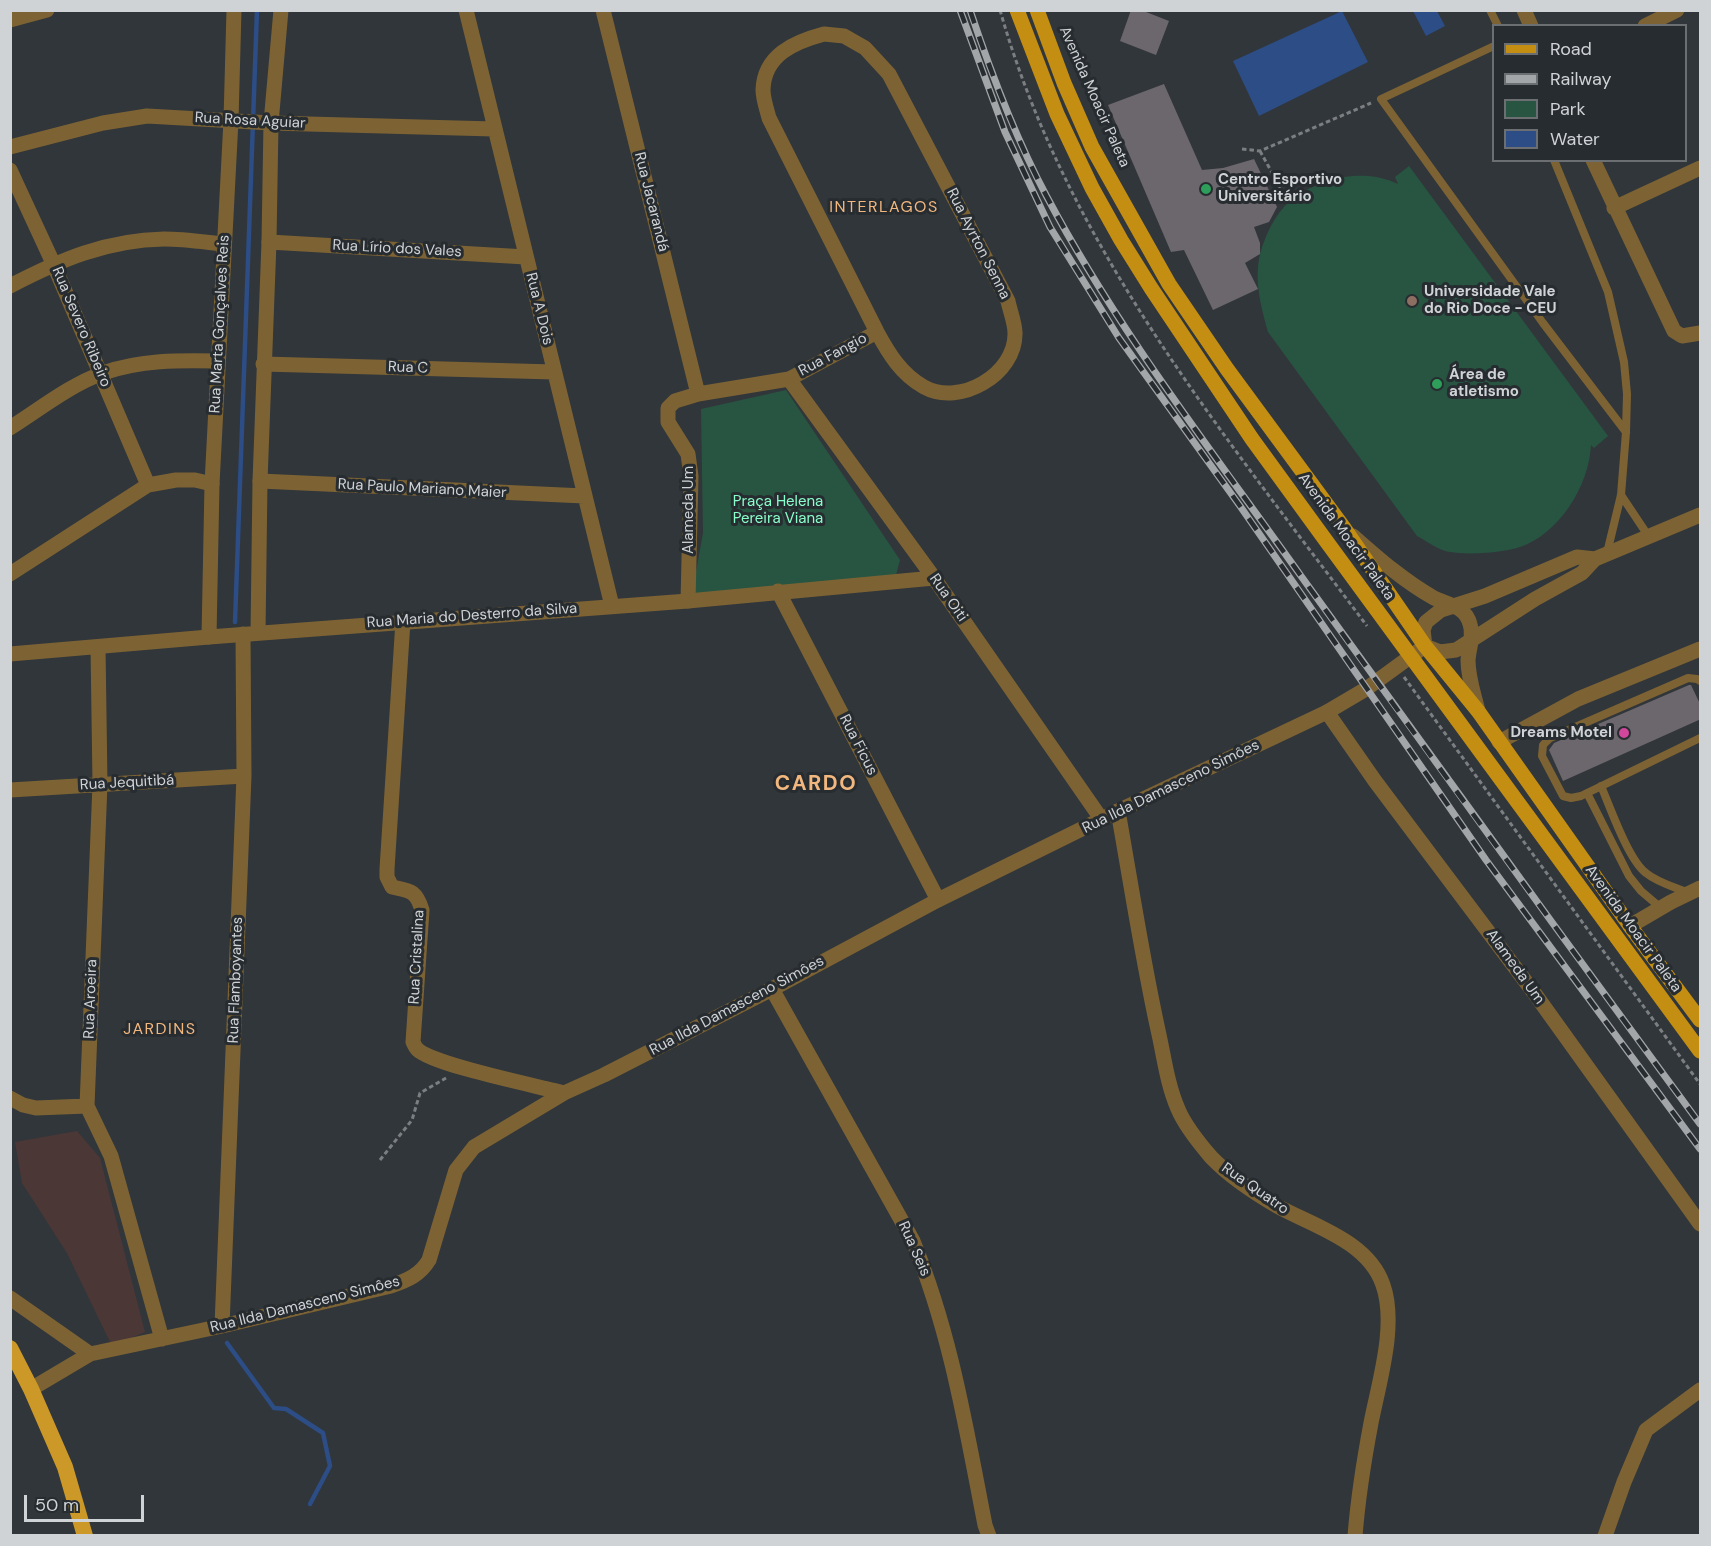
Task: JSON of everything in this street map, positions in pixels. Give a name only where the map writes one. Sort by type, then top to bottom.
[{"type":"highway","points":[[10,1348],[31,1389],[65,1467],[86,1536]]},
{"type":"main road","name":"Avenida Moacir Paleta","points":[[1017,10],[1057,114],[1092,188],[1151,288],[1252,439],[1701,1051]]},
{"type":"main road","name":"Avenida Moacir Paleta","points":[[1037,10],[1064,83],[1092,147],[1169,284],[1227,369],[1344,528],[1425,646],[1478,711],[1630,926],[1701,1020]]},
{"type":"street","points":[[10,20],[46,10]]},
{"type":"street","name":"Rua Marta Gonçalves Reis","points":[[209,637],[212,484],[231,120],[234,10]]},
{"type":"street","points":[[250,633],[260,481],[271,123],[281,10]]},
{"type":"street","name":"Rua A Dois","points":[[466,10],[612,606]]},
{"type":"street","name":"Rua Jacarandá","points":[[603,10],[698,394]]},
{"type":"street","points":[[1524,10],[1530,24]]},
{"type":"street","points":[[1649,24],[1677,10]]},
{"type":"street","name":"Rua Ayrton Senna","points":[[824,34],[844,36],[865,48],[889,74],[1008,301],[1015,334],[1009,355],[994,377],[967,392],[940,392],[924,387],[895,363],[877,332],[769,118],[763,91],[767,68],[782,51],[801,40],[824,34]]},
{"type":"street","name":"Rua Rosa Aguiar","points":[[10,147],[103,123],[147,116],[271,123],[494,129]]},
{"type":"street","points":[[1594,162],[1674,331],[1682,336],[1701,333]]},
{"type":"street","points":[[1614,208],[1701,168]]},
{"type":"street","name":"Rua Severo Ribeiro","points":[[10,170],[53,263],[148,485]]},
{"type":"street","points":[[10,286],[53,263],[93,250],[132,242],[165,239],[224,244]]},
{"type":"street","name":"Rua Lírio dos Vales","points":[[269,242],[526,257]]},
{"type":"street","name":"Rua Fangio","points":[[789,379],[877,332]]},
{"type":"street","points":[[10,428],[69,390],[101,374],[139,364],[172,360],[218,361]]},
{"type":"street","name":"Rua C","points":[[263,364],[554,372]]},
{"type":"street","name":"Alameda Um","points":[[688,601],[691,476],[688,454],[668,422],[668,408],[675,401],[698,394],[789,379]]},
{"type":"street","name":"Rua Oiti","points":[[789,379],[934,578],[1102,820]]},
{"type":"street","points":[[10,574],[148,485],[176,480],[195,480],[212,484]]},
{"type":"street","name":"Rua Paulo Mariano Maier","points":[[260,481],[584,496]]},
{"type":"street","points":[[1601,557],[1577,558],[1495,592],[1441,610],[1426,622],[1423,630],[1425,646],[1440,652],[1449,652],[1471,641],[1535,598],[1582,573],[1601,557],[1701,515]]},
{"type":"street","points":[[1344,528],[1393,572],[1436,599],[1464,611],[1473,632],[1469,675],[1478,711]]},
{"type":"street","name":"Rua Maria do Desterro da Silva","points":[[10,654],[403,621],[688,601],[934,578]]},
{"type":"street","name":"Rua Ficus","points":[[778,591],[938,900]]},
{"type":"street","name":"Rua Cristalina","points":[[403,621],[387,877],[392,887],[413,893],[422,910],[412,1042],[418,1050],[428,1056],[464,1068],[564,1093]]},
{"type":"street","name":"Rua Flamboyantes","points":[[222,1326],[250,633]]},
{"type":"street","name":"Rua Ilda Damasceno Simôes","points":[[31,1389],[90,1354],[222,1326],[391,1286],[411,1279],[423,1270],[429,1260],[456,1170],[474,1147],[564,1093],[604,1075],[938,900],[1118,811],[1327,712],[1366,689],[1425,646]]},
{"type":"street","name":"Rua Aroeira","points":[[98,647],[100,784],[87,1106],[111,1156],[162,1339]]},
{"type":"street","points":[[1498,742],[1578,699],[1701,649]]},
{"type":"street","name":"Alameda Um","points":[[1327,712],[1369,773],[1521,976],[1701,1224]]},
{"type":"street","name":"Rua Jequitibá","points":[[10,790],[243,776]]},
{"type":"street","name":"Rua Quatro","points":[[1118,811],[1153,1007],[1171,1091],[1178,1111],[1194,1137],[1236,1179],[1269,1201],[1349,1245],[1369,1259],[1382,1282],[1388,1304],[1388,1338],[1366,1453],[1355,1536]]},
{"type":"street","points":[[1630,926],[1695,890]]},
{"type":"street","name":"Rua Seis","points":[[772,988],[913,1241],[925,1270],[954,1367],[989,1536]]},
{"type":"street","points":[[10,1098],[23,1106],[36,1108],[87,1106]]},
{"type":"street","points":[[10,1298],[90,1354]]},
{"type":"street","points":[[1605,1536],[1646,1430],[1701,1390]]},
{"type":"lane","points":[[1490,10],[1497,24]]},
{"type":"lane","points":[[1492,47],[1381,99],[1543,323],[1626,432]]},
{"type":"lane","points":[[1555,162],[1608,292],[1624,362],[1627,394],[1621,495],[1601,557]]},
{"type":"lane","points":[[1621,495],[1649,537]]},
{"type":"lane","points":[[1701,681],[1688,678],[1550,738],[1543,745],[1542,756],[1563,796],[1571,798],[1587,793],[1701,738]]},
{"type":"lane","points":[[1601,786],[1617,824],[1641,869],[1649,876],[1695,890]]},
{"type":"lane","points":[[1587,793],[1629,876],[1641,891],[1660,908]]},
{"type":"path","points":[[1242,149],[1260,151],[1381,99]]},
{"type":"path","points":[[1260,151],[1286,198]]},
{"type":"path","points":[[380,1160],[412,1120],[420,1093],[464,1068]]},
{"type":"shaded area","points":[[77,1131],[100,1158],[145,1332],[112,1346],[67,1253],[22,1183],[15,1142]]},
{"type":"green space","name":"Área de atletismo","points":[[1409,166],[1608,436],[1594,448],[1591,445],[1585,476],[1578,492],[1559,520],[1534,541],[1513,549],[1457,553],[1442,550],[1417,536],[1268,332],[1259,294],[1258,264],[1268,233],[1284,207],[1313,187],[1341,178],[1370,176],[1398,184],[1395,177]]},
{"type":"green space","name":"Praça Helena Pereira Viana","points":[[786,390],[900,560],[896,575],[692,594],[703,533],[701,409]]},
{"type":"water","points":[[1342,11],[1368,62],[1259,116],[1233,61]]},
{"type":"water","points":[[1413,11],[1437,11],[1445,26],[1426,36]]},
{"type":"building","points":[[1131,10],[1141,10],[1169,21],[1156,55],[1120,41]]},
{"type":"building","name":"Centro Esportivo Universitário","points":[[1164,84],[1202,170],[1223,168],[1254,159],[1277,207],[1269,222],[1254,227],[1260,243],[1260,254],[1245,263],[1258,289],[1213,310],[1184,250],[1171,252],[1108,105]]},
{"type":"building","name":"Dreams Motel","points":[[1689,685],[1701,706],[1701,719],[1563,781],[1549,750],[1554,743]]},
{"type":"waterway","points":[[235,622],[257,10]]},
{"type":"waterway","points":[[227,1343],[274,1408],[286,1409],[323,1433],[330,1466],[310,1504]]},
{"type":"railway","points":[[960,10],[1005,132],[1050,227],[1119,338],[1240,506],[1486,860],[1700,1149]]},
{"type":"railway","points":[[970,10],[1005,105],[1036,175],[1075,247],[1135,343],[1400,714],[1700,1124]]},
{"type":"place","name":"Centro Esportivo Universitário","points":[[1206,189]]},
{"type":"place","name":"Universidade Vale do Rio Doce - CEU","points":[[1412,301]]},
{"type":"place","name":"Área de atletismo","points":[[1437,384]]},
{"type":"place","name":"Dreams Motel","points":[[1624,733]]},
{"type":"district","name":"INTERLAGOS","points":[[884,208]]},
{"type":"district","name":"CARDO","points":[[816,784]]},
{"type":"district","name":"JARDINS","points":[[160,1030]]}]
